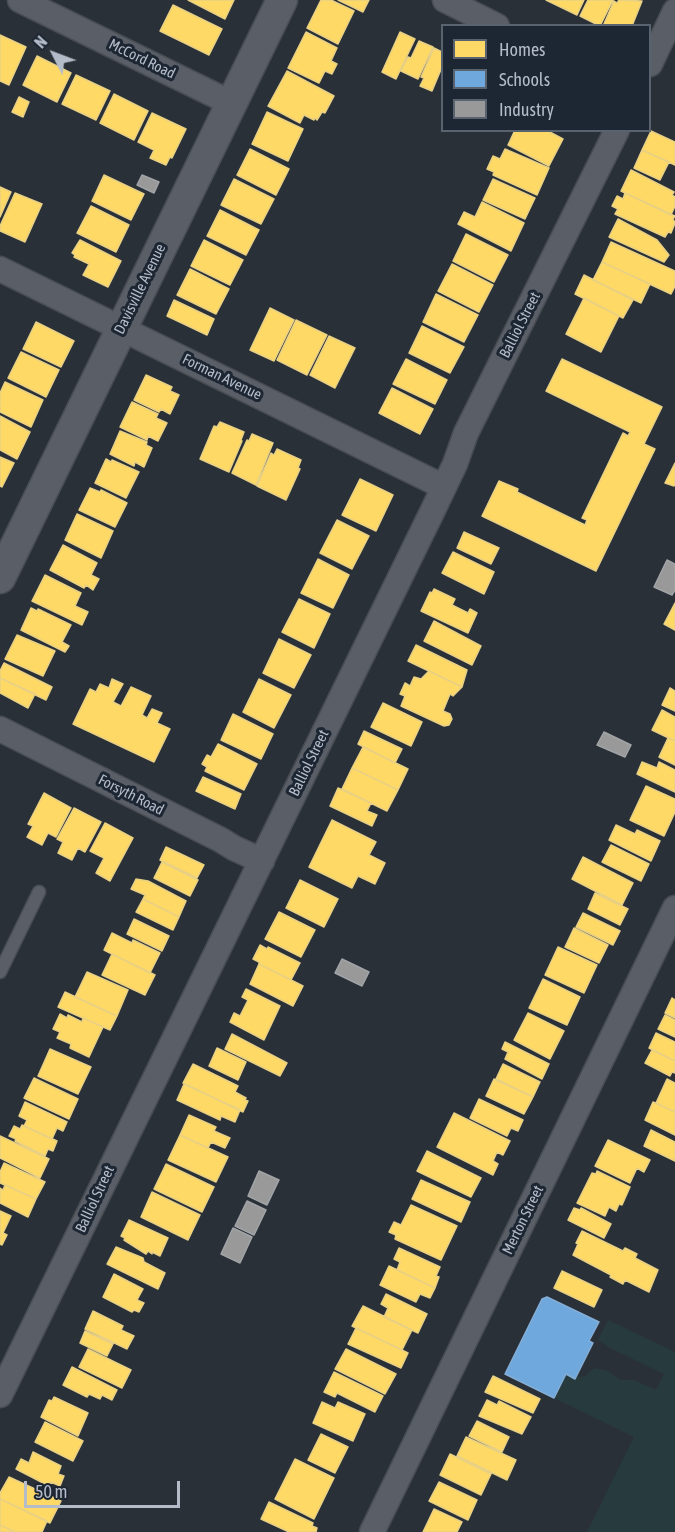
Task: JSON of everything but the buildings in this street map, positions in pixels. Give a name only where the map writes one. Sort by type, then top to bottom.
[{"type":"street","name":"McCord Road","points":[[21,0],[231,103]]},
{"type":"street","name":"Davisville Avenue","points":[[0,578],[282,0]]},
{"type":"street","points":[[445,0],[493,24]]},
{"type":"street","points":[[651,62],[675,11]]},
{"type":"street","name":"Balliol Street","points":[[0,1395],[444,487],[466,433],[616,132]]},
{"type":"street","name":"Forman Avenue","points":[[0,269],[444,487]]},
{"type":"street","name":"Forsyth Road","points":[[0,729],[262,861]]},
{"type":"street","name":"Merton Street","points":[[372,1532],[675,908]]},
{"type":"lane","points":[[0,972],[39,892]]},
{"type":"green space","points":[[608,1320],[675,1352],[675,1532],[587,1532],[634,1437],[554,1398],[566,1374],[575,1379],[577,1376],[585,1376],[594,1368],[608,1371],[620,1380],[634,1380],[656,1390],[664,1374],[598,1340]]}]
